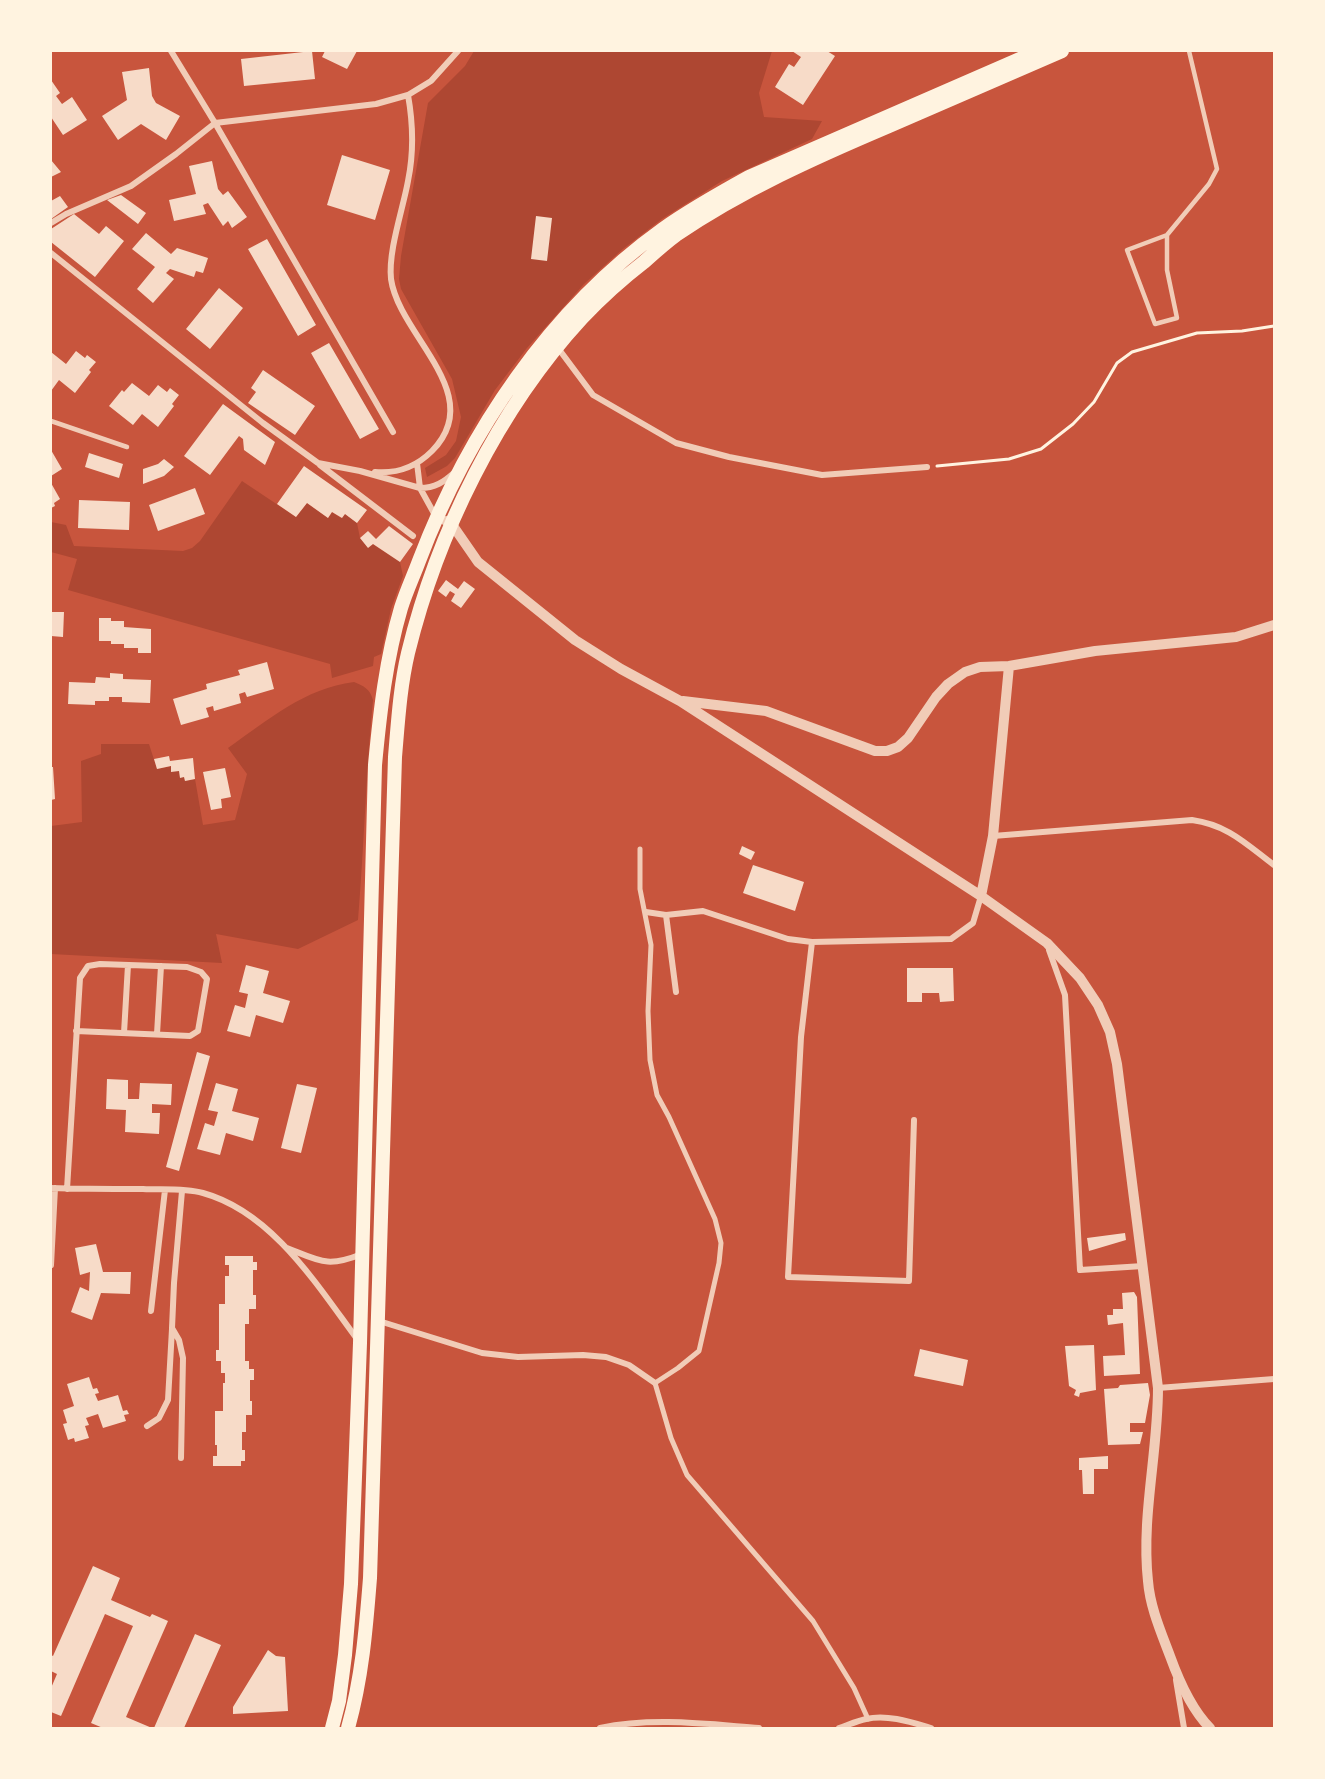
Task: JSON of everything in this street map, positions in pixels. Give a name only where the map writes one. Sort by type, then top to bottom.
[{"type":"main road","points":[[332,1728],[344,1667],[351,1584],[360,1343],[375,765],[388,660],[402,607],[436,517],[492,414],[534,354],[570,312],[663,230],[707,200],[749,177],[1038,51]]},
{"type":"main road","points":[[348,1728],[358,1693],[370,1578],[395,757],[408,656],[418,616],[451,523],[508,416],[541,368],[582,317],[625,277],[674,237],[718,208],[833,150],[1062,51]]},
{"type":"street","points":[[171,51],[393,432]]},
{"type":"street","points":[[51,223],[66,214],[131,186],[215,123],[376,104],[408,95],[431,81],[458,51]]},
{"type":"street","points":[[360,471],[400,472],[417,463],[441,442],[448,429],[451,412],[441,374],[410,325],[394,291],[391,278],[394,250],[409,180],[413,140],[408,95]]},
{"type":"street","points":[[51,253],[263,423],[413,536]]},
{"type":"street","points":[[558,347],[593,395],[676,443],[729,457],[822,475],[927,467]]},
{"type":"street","points":[[318,463],[360,471],[420,488],[437,486],[462,466]]},
{"type":"street","points":[[417,463],[420,488],[436,517],[451,523],[478,562],[527,603],[575,640],[621,669],[680,701],[981,896],[1047,943],[1080,978],[1098,1005],[1110,1032],[1122,1096],[1158,1388],[1158,1418],[1147,1526],[1148,1584],[1157,1621],[1174,1667],[1192,1705],[1210,1728]]},
{"type":"street","points":[[680,701],[766,711],[875,752],[887,751],[898,747],[908,738],[948,684],[965,672],[981,667],[1009,666],[1095,651],[1236,637],[1274,625]]},
{"type":"street","points":[[646,912],[666,915],[703,911],[788,939],[812,942],[951,939],[973,923],[981,896],[993,836],[1009,666]]},
{"type":"street","points":[[993,836],[1192,819],[1226,829],[1274,865]]},
{"type":"street","points":[[639,849],[640,889],[651,945],[648,1011],[650,1060],[657,1095],[715,1219],[721,1243],[719,1263],[699,1351],[655,1383]]},
{"type":"street","points":[[666,915],[676,992]]},
{"type":"street","points":[[812,942],[801,1036],[788,1277],[909,1281],[914,1119]]},
{"type":"street","points":[[1047,943],[1065,995],[1080,1270],[1143,1266]]},
{"type":"street","points":[[68,1189],[76,1031],[80,978],[88,966],[100,964],[187,968],[201,972],[207,979],[198,1031],[190,1036],[76,1031]]},
{"type":"street","points":[[124,1033],[128,965]]},
{"type":"street","points":[[157,1035],[161,966]]},
{"type":"street","points":[[51,1265],[53,1188],[203,1193],[257,1220],[286,1248],[360,1343]]},
{"type":"street","points":[[152,1311],[165,1190]]},
{"type":"street","points":[[147,1426],[159,1418],[168,1400],[174,1283],[182,1191]]},
{"type":"street","points":[[286,1248],[324,1262],[342,1262],[362,1254]]},
{"type":"street","points":[[379,1321],[482,1353],[518,1357],[583,1354],[606,1357],[629,1365],[655,1383],[671,1438],[687,1475],[813,1621],[854,1688],[867,1719],[868,1728]]},
{"type":"street","points":[[172,1328],[179,1340],[183,1358],[181,1458]]},
{"type":"street","points":[[1158,1388],[1274,1379]]},
{"type":"street","points":[[1174,1667],[1184,1728]]},
{"type":"street","points":[[353,1728],[358,1693]]},
{"type":"street","points":[[839,1728],[867,1719],[904,1720],[931,1728]]},
{"type":"street","points":[[600,1728],[622,1723],[672,1721],[759,1728]]},
{"type":"lane","points":[[1167,235],[1167,270],[1177,318],[1155,324],[1127,250],[1167,235],[1209,184],[1217,169],[1190,51]]},
{"type":"lane","points":[[51,421],[127,447]]},
{"type":"path","points":[[927,467],[1009,459],[1041,449],[1073,424],[1094,402],[1117,363],[1132,352],[1197,333],[1242,332],[1274,326]]},
{"type":"shaded area","points":[[474,51],[772,51],[759,93],[764,117],[822,121],[812,139],[722,181],[662,219],[623,249],[584,284],[527,348],[495,390],[455,458],[447,466],[427,477],[425,468],[446,455],[456,441],[461,417],[452,379],[401,289],[399,279],[401,256],[428,103],[465,66]]},
{"type":"shaded area","points":[[242,481],[296,517],[307,503],[328,518],[332,512],[341,518],[345,514],[357,523],[360,538],[368,547],[373,544],[400,562],[403,576],[391,609],[381,654],[374,657],[373,666],[332,678],[330,664],[68,590],[77,559],[51,552],[51,522],[66,525],[74,546],[183,551],[192,548],[200,541]]},
{"type":"shaded area","points":[[354,682],[366,688],[373,700],[358,920],[298,949],[216,934],[222,963],[51,954],[51,826],[82,822],[81,761],[101,754],[101,744],[149,744],[157,769],[171,766],[179,771],[180,777],[184,777],[185,781],[195,779],[203,825],[235,820],[247,774],[228,748],[303,698],[336,685]]},
{"type":"building","points":[[312,51],[315,79],[244,86],[241,59]]},
{"type":"building","points":[[325,51],[357,51],[347,69],[322,57]]},
{"type":"building","points":[[792,51],[827,51],[835,56],[803,105],[775,87],[789,64],[794,67],[801,57]]},
{"type":"building","points":[[149,68],[152,96],[156,103],[180,116],[166,140],[141,124],[118,140],[102,116],[127,100],[122,72]]},
{"type":"building","points":[[51,80],[60,93],[56,96],[62,104],[72,97],[87,120],[63,135],[51,117]]},
{"type":"building","points":[[342,155],[390,170],[375,220],[327,205]]},
{"type":"building","points":[[51,160],[61,172],[51,177]]},
{"type":"building","points":[[212,161],[218,189],[223,195],[228,191],[247,217],[232,228],[228,221],[223,226],[208,203],[203,205],[206,214],[174,221],[169,200],[196,194],[189,166]]},
{"type":"building","points":[[121,195],[146,213],[138,224],[107,200]]},
{"type":"building","points":[[60,196],[68,207],[51,219],[51,201]]},
{"type":"building","points":[[74,214],[99,234],[106,226],[124,241],[95,277],[51,242],[51,229]]},
{"type":"building","points":[[536,216],[552,218],[547,261],[531,259]]},
{"type":"building","points":[[146,233],[171,254],[177,248],[208,258],[203,273],[196,271],[194,277],[170,269],[166,273],[174,279],[153,303],[137,289],[155,267],[132,249]]},
{"type":"building","points":[[267,239],[316,325],[298,336],[248,249]]},
{"type":"building","points":[[219,288],[243,308],[210,349],[186,329]]},
{"type":"building","points":[[329,343],[379,429],[360,439],[311,353]]},
{"type":"building","points":[[76,351],[96,362],[89,370],[91,372],[75,393],[59,380],[51,391],[51,352],[66,364]]},
{"type":"building","points":[[263,370],[315,406],[295,435],[248,403],[256,392],[251,388]]},
{"type":"building","points":[[132,383],[149,396],[158,385],[167,392],[170,388],[179,395],[172,404],[174,406],[158,427],[142,414],[133,425],[109,406],[122,390],[124,392]]},
{"type":"building","points":[[223,404],[275,442],[265,465],[244,450],[243,439],[239,436],[210,475],[184,456]]},
{"type":"building","points":[[51,450],[62,469],[51,476]]},
{"type":"building","points":[[89,453],[123,464],[119,478],[85,467]]},
{"type":"building","points":[[164,459],[174,467],[164,476],[143,484],[143,469],[158,464]]},
{"type":"building","points":[[304,466],[367,510],[357,523],[345,514],[342,518],[332,512],[328,518],[307,503],[296,517],[277,504]]},
{"type":"building","points":[[51,483],[60,499],[51,508]]},
{"type":"building","points":[[195,488],[205,514],[158,531],[149,505]]},
{"type":"building","points":[[79,500],[130,502],[129,530],[78,528]]},
{"type":"building","points":[[389,526],[413,544],[400,562],[373,544],[368,548],[360,538],[368,531],[376,539]]},
{"type":"building","points":[[446,580],[458,589],[464,581],[475,589],[461,608],[451,601],[455,594],[450,591],[446,597],[438,591]]},
{"type":"building","points":[[51,612],[64,612],[63,637],[51,636]]},
{"type":"building","points":[[99,618],[124,621],[124,627],[151,629],[151,653],[138,653],[138,648],[124,648],[124,644],[99,641]]},
{"type":"building","points":[[267,662],[274,689],[247,697],[245,692],[239,694],[241,703],[214,711],[213,706],[206,708],[209,717],[181,725],[173,699],[207,689],[206,684],[240,675],[238,670]]},
{"type":"building","points":[[110,673],[123,674],[123,679],[151,680],[150,703],[122,702],[122,697],[109,697],[109,701],[95,701],[95,705],[68,704],[69,682],[95,683],[96,677],[110,678]]},
{"type":"building","points":[[169,756],[170,761],[193,758],[195,779],[185,781],[184,777],[180,778],[179,771],[171,772],[171,766],[157,769],[154,759]]},
{"type":"building","points":[[51,767],[53,767],[55,799],[51,800]]},
{"type":"building","points":[[225,768],[231,797],[221,799],[222,808],[211,810],[203,772]]},
{"type":"building","points":[[742,846],[755,852],[751,860],[739,854]]},
{"type":"building","points":[[753,865],[804,882],[795,911],[743,893]]},
{"type":"building","points":[[246,965],[269,971],[263,993],[290,1001],[283,1023],[256,1015],[250,1037],[227,1031],[235,1005],[245,1008],[248,994],[239,992]]},
{"type":"building","points":[[907,968],[953,968],[954,1001],[940,1002],[939,993],[922,993],[922,1002],[907,1002]]},
{"type":"building","points":[[197,1052],[210,1056],[179,1171],[166,1167]]},
{"type":"building","points":[[107,1079],[128,1080],[128,1099],[139,1099],[140,1083],[172,1084],[171,1105],[152,1104],[152,1113],[160,1113],[159,1134],[125,1132],[126,1110],[106,1109]]},
{"type":"building","points":[[216,1083],[238,1089],[232,1111],[259,1118],[253,1141],[226,1133],[220,1155],[197,1149],[205,1123],[214,1126],[218,1112],[208,1110]]},
{"type":"building","points":[[297,1084],[317,1088],[301,1153],[281,1148]]},
{"type":"building","points":[[1125,1233],[1126,1240],[1089,1251],[1087,1238]]},
{"type":"building","points":[[96,1244],[103,1272],[131,1272],[130,1294],[101,1293],[92,1320],[71,1312],[80,1287],[89,1291],[90,1272],[80,1275],[75,1248]]},
{"type":"building","points":[[225,1256],[253,1256],[253,1262],[257,1262],[257,1270],[253,1270],[253,1295],[256,1295],[256,1309],[249,1309],[249,1324],[245,1324],[245,1361],[249,1361],[249,1369],[254,1369],[254,1380],[250,1380],[252,1415],[246,1415],[246,1432],[242,1432],[242,1450],[245,1450],[245,1461],[241,1461],[241,1466],[213,1466],[213,1456],[217,1456],[215,1411],[223,1411],[223,1383],[225,1383],[225,1373],[221,1373],[221,1361],[216,1361],[216,1350],[219,1350],[219,1304],[225,1304],[225,1276],[229,1276],[229,1265],[225,1265]]},
{"type":"building","points":[[1134,1292],[1137,1297],[1140,1374],[1104,1376],[1103,1356],[1125,1355],[1123,1323],[1108,1325],[1107,1315],[1113,1315],[1113,1309],[1123,1309],[1122,1293]]},
{"type":"building","points":[[1094,1345],[1096,1390],[1080,1393],[1079,1397],[1074,1395],[1076,1390],[1069,1386],[1065,1346]]},
{"type":"building","points":[[920,1349],[968,1360],[963,1386],[914,1376]]},
{"type":"building","points":[[89,1377],[93,1389],[97,1388],[99,1393],[95,1394],[98,1401],[118,1395],[123,1411],[127,1410],[129,1414],[124,1415],[126,1421],[103,1428],[98,1414],[86,1418],[89,1425],[85,1426],[89,1438],[75,1442],[74,1438],[68,1440],[63,1424],[67,1423],[63,1410],[74,1406],[67,1384]]},
{"type":"building","points":[[1148,1383],[1150,1395],[1145,1423],[1130,1423],[1130,1432],[1143,1432],[1140,1444],[1108,1445],[1104,1389],[1118,1388],[1120,1385]]},
{"type":"building","points":[[1108,1456],[1108,1469],[1094,1469],[1094,1494],[1083,1494],[1079,1458]]},
{"type":"building","points":[[93,1566],[120,1578],[111,1600],[150,1617],[152,1614],[168,1621],[126,1717],[152,1728],[103,1728],[91,1723],[133,1626],[105,1614],[61,1716],[51,1712],[51,1688],[57,1674],[51,1671],[51,1655],[53,1656]]},
{"type":"building","points":[[195,1634],[221,1645],[184,1728],[154,1728]]},
{"type":"building","points":[[268,1650],[276,1656],[285,1657],[288,1711],[233,1714],[233,1707]]}]
